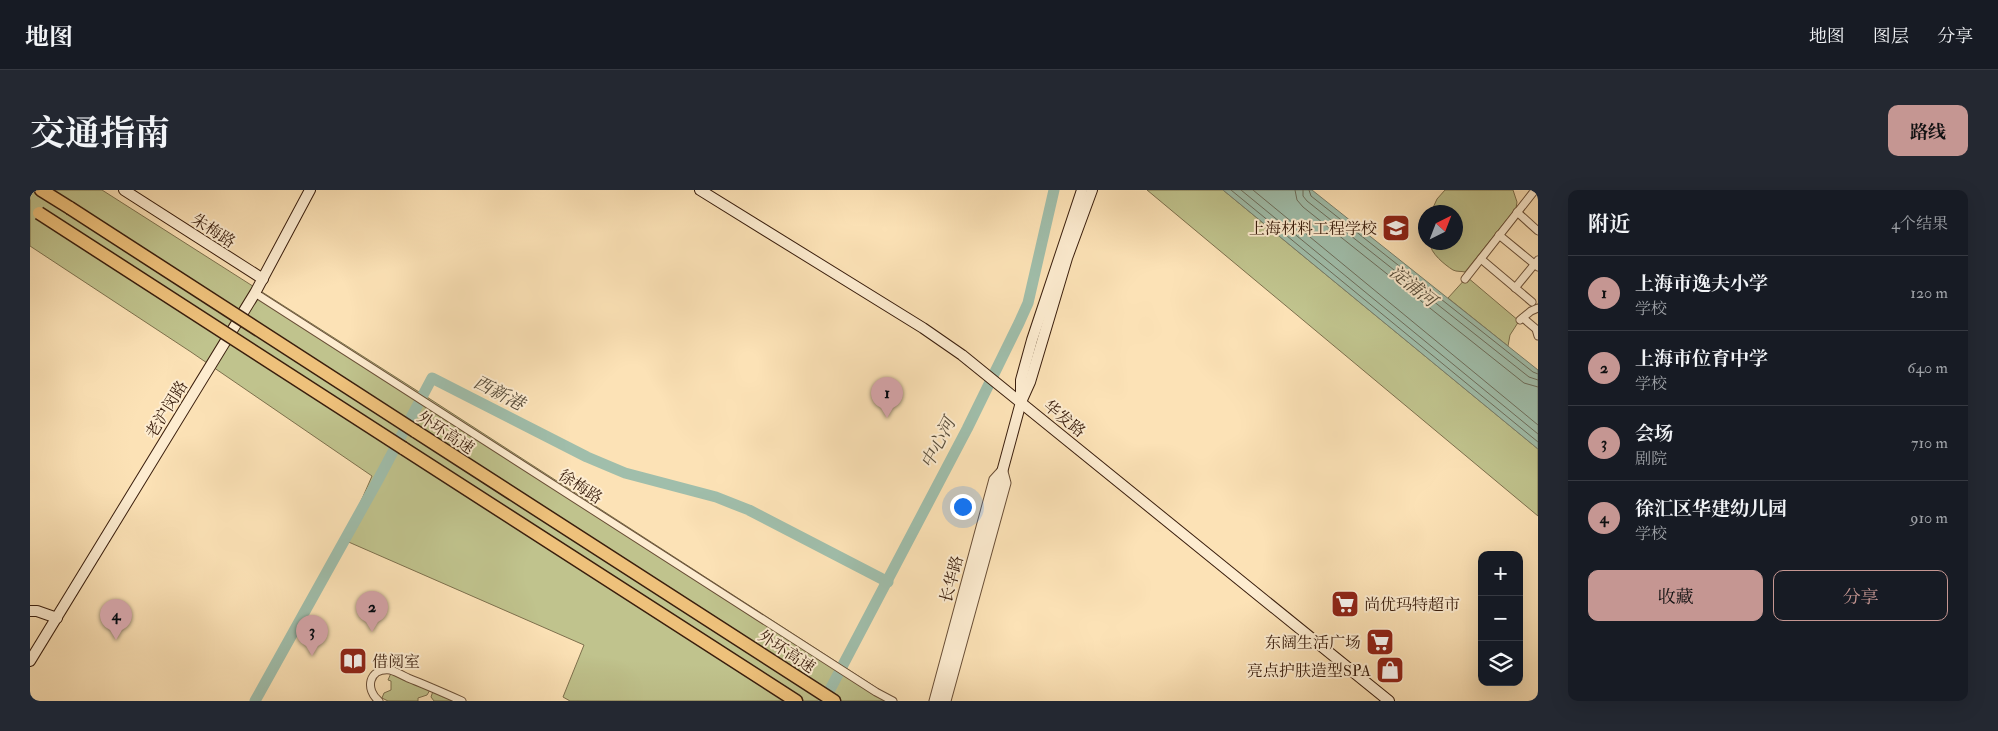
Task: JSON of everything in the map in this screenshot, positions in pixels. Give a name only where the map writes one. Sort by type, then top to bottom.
[{"type":"highway","name":"外环高速","points":[[46,193],[834,701]]},
{"type":"highway","points":[[35,210],[796,701]]},
{"type":"street","name":"朱梅路","points":[[124,190],[263,280]]},
{"type":"street","name":"老沪闵路","points":[[30,661],[263,280],[310,190]]},
{"type":"street","name":"华发路","points":[[700,190],[923,328],[978,367],[1388,701]]},
{"type":"street","name":"长华路","points":[[940,701],[1021,402],[1030,382],[1047,323],[1082,190]]},
{"type":"street","name":"长华路","points":[[1075,222],[1088,190]]},
{"type":"street","name":"长华路","points":[[1075,222],[1092,190]]},
{"type":"street","points":[[1465,279],[1517,212],[1536,191]]},
{"type":"street","points":[[1517,212],[1538,231]]},
{"type":"street","points":[[1499,236],[1537,264],[1514,288]]},
{"type":"street","points":[[1481,259],[1532,302]]},
{"type":"street","name":"徐梅路","points":[[255,293],[893,701]]},
{"type":"street","points":[[1538,309],[1531,311],[1521,320],[1536,329],[1538,336]]},
{"type":"street","name":"长华路","points":[[933,701],[994,479],[1003,468]]},
{"type":"street","name":"长华路","points":[[947,701],[1006,483],[1003,468]]},
{"type":"street","points":[[30,611],[36,611],[57,618]]},
{"type":"street","points":[[378,701],[372,696],[372,677],[375,673],[390,670],[462,701]]},
{"type":"green space","points":[[30,190],[102,190],[430,399],[897,701],[570,701],[563,697],[584,645],[344,540],[372,476],[191,352],[30,246]]},
{"type":"green space","points":[[1147,190],[1223,190],[1538,449],[1538,516]]},
{"type":"green space","points":[[1445,190],[1513,190],[1517,202],[1516,208],[1465,272],[1454,271],[1432,251],[1463,250],[1463,205],[1434,205]]},
{"type":"green space","points":[[1467,277],[1519,321],[1510,335],[1508,346],[1448,298]]},
{"type":"green space","points":[[391,673],[430,690],[427,695],[418,698],[418,701],[388,701],[382,698],[384,693],[391,690],[391,681],[388,680]]},
{"type":"green space","points":[[433,691],[456,701],[434,701],[431,697]]},
{"type":"water","name":"淀浦河","points":[[1223,190],[1312,190],[1538,370],[1538,449]]},
{"type":"waterway","name":"中心河","points":[[824,701],[967,429],[1019,323],[1028,303],[1054,190]]},
{"type":"waterway","name":"西新港","points":[[255,701],[378,480],[432,378],[587,457],[625,473],[716,497],[749,510],[888,582]]},
{"type":"place","name":"上海材料工程学校","points":[[1396,228]]},
{"type":"place","name":"上海市逸夫小学","points":[[887,418]]},
{"type":"place","name":"尚优玛特超市","points":[[1345,604]]},
{"type":"place","name":"上海市位育中学","points":[[372,632]]},
{"type":"place","name":"徐汇区华建幼儿园","points":[[116,640]]},
{"type":"place","name":"东阔生活广场","points":[[1380,642]]},
{"type":"place","name":"会场","points":[[312,656]]},
{"type":"place","name":"借阅室","points":[[353,661]]},
{"type":"place","name":"亮点护肤造型SPA","points":[[1390,670]]}]
